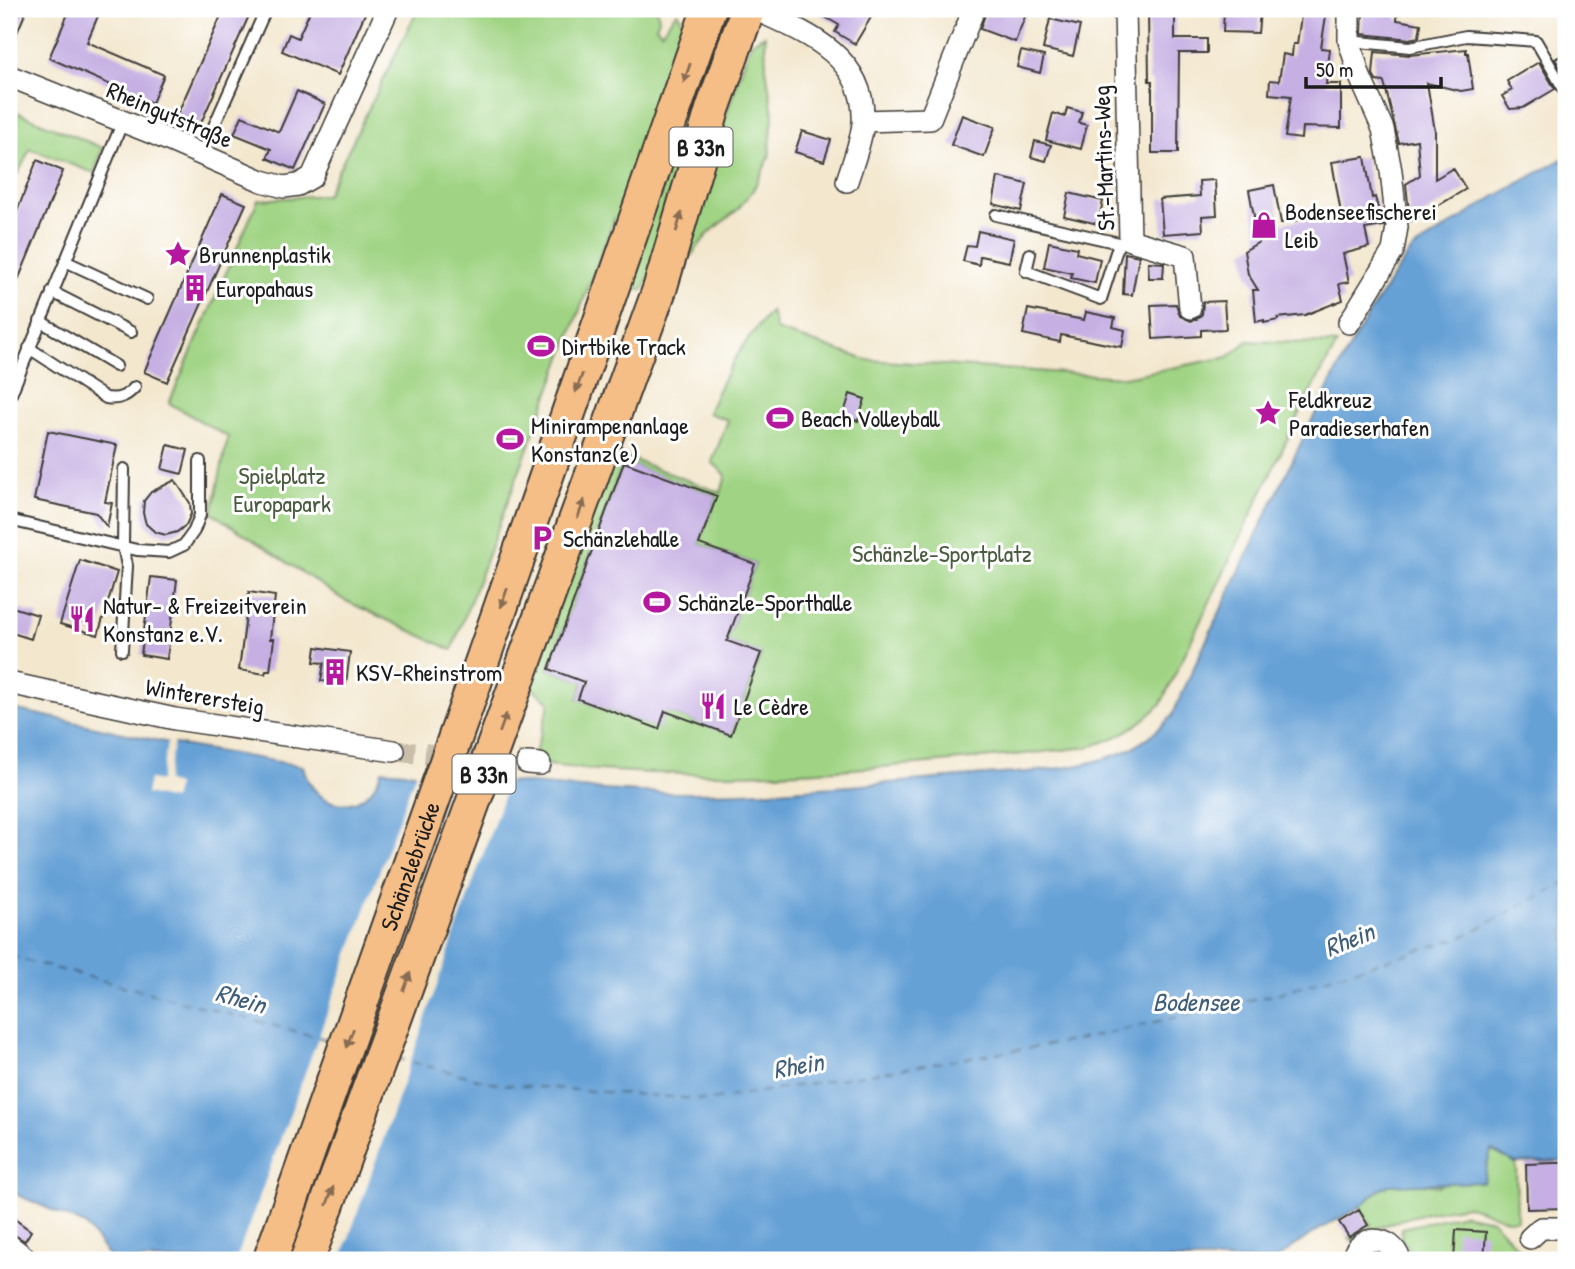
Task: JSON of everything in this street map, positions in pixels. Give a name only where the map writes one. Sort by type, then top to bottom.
[{"type":"main road","name":"Schänzlebrücke","points":[[270,1260],[432,808],[709,9]]},
{"type":"main road","name":"Schänzlebrücke","points":[[307,1260],[660,288],[713,108],[748,9]]},
{"type":"street","name":"Rheingutstraße","points":[[9,76],[123,121],[262,181],[284,187],[298,185],[312,177],[388,9]]},
{"type":"street","points":[[754,9],[811,36],[832,51],[851,71],[859,91],[863,121],[860,143],[847,181]]},
{"type":"street","points":[[863,121],[930,119],[974,9]]},
{"type":"street","name":"St.-Martins-Weg","points":[[1125,9],[1125,242],[1185,256],[1189,308]]},
{"type":"street","points":[[1349,9],[1349,41],[1360,76],[1383,129],[1398,227],[1393,251],[1349,323]]},
{"type":"street","name":"Winterersteig","points":[[9,683],[175,719],[394,751]]},
{"type":"street","points":[[1530,1238],[1541,1228],[1566,1228]]},
{"type":"street","points":[[1352,1260],[1356,1249],[1363,1243],[1378,1240],[1393,1247],[1400,1260]]},
{"type":"street","points":[[9,1245],[28,1260]]},
{"type":"lane","points":[[201,155],[266,9]]},
{"type":"lane","points":[[1349,41],[1410,47],[1466,36],[1536,41],[1566,93]]},
{"type":"lane","points":[[9,399],[123,121]]},
{"type":"lane","points":[[996,215],[1125,242],[1101,299],[1026,271],[1030,254]]},
{"type":"lane","points":[[65,261],[146,299]]},
{"type":"lane","points":[[52,292],[131,332]]},
{"type":"lane","points":[[40,321],[116,366]]},
{"type":"lane","points":[[29,348],[106,398],[114,400],[124,397],[135,387]]},
{"type":"lane","points":[[9,520],[123,546],[169,552],[184,545],[194,531],[200,515],[200,461]]},
{"type":"lane","points":[[122,650],[127,566],[123,546],[124,469]]},
{"type":"green space","name":"Spielplatz Europapark","points":[[418,9],[657,9],[659,19],[656,26],[661,32],[677,12],[684,23],[685,33],[617,235],[614,219],[452,650],[344,600],[212,513],[228,437],[169,403],[258,200],[326,195]]},
{"type":"green space","points":[[713,30],[719,32],[659,230],[653,269],[643,290],[631,286],[633,278],[629,276]]},
{"type":"green space","points":[[765,35],[766,68],[773,115],[769,158],[753,190],[737,210],[708,234],[683,266],[705,175],[751,43]]},
{"type":"green space","points":[[9,109],[103,148],[94,173],[30,149],[18,174],[9,170]]},
{"type":"green space","name":"Schänzle-Sportplatz","points":[[771,311],[776,330],[867,360],[1124,377],[1228,357],[1248,341],[1337,344],[1302,408],[1161,704],[1119,735],[1089,747],[810,772],[670,773],[532,763],[550,702],[529,686],[614,448],[626,457],[721,493],[726,475],[712,462],[728,420],[708,413],[742,347]],"holes":[[[623,462],[717,496],[699,544],[755,564],[727,641],[761,654],[731,734],[665,711],[658,728],[578,699],[584,682],[549,669]]]},
{"type":"green space","points":[[1490,1150],[1516,1163],[1517,1220],[1504,1219],[1467,1206],[1407,1218],[1352,1241],[1349,1238],[1371,1225],[1360,1207],[1377,1192],[1389,1185],[1413,1183],[1439,1186]]},
{"type":"green space","points":[[1463,1214],[1492,1220],[1529,1260],[1414,1258],[1401,1237],[1402,1228]]},
{"type":"water","name":"Bodensee","points":[[1566,157],[1566,1161],[1516,1163],[1491,1150],[1483,1182],[1389,1185],[1360,1207],[1313,1233],[1275,1260],[112,1260],[85,1225],[9,1191],[9,708],[169,743],[303,766],[309,782],[318,793],[329,801],[341,804],[365,796],[375,786],[382,770],[609,790],[721,793],[840,787],[1041,771],[1102,760],[1142,742],[1172,716],[1322,400],[1373,307],[1412,250],[1494,197]]},
{"type":"pier","points":[[168,739],[174,741],[166,782],[177,785],[173,800],[146,794],[149,779],[160,781]]},
{"type":"pier","points":[[417,769],[510,777],[341,1260],[236,1260]]},
{"type":"building","points":[[9,9],[27,9],[9,52]]},
{"type":"building","points":[[70,9],[101,9],[87,42],[164,75],[152,103],[49,58]]},
{"type":"building","points":[[224,9],[252,9],[200,125],[177,115]]},
{"type":"building","points":[[311,9],[367,9],[338,75],[282,51],[289,34],[298,38]]},
{"type":"building","points":[[811,9],[876,9],[855,44],[835,32],[839,25]]},
{"type":"building","points":[[987,9],[1028,9],[1015,42],[980,29]]},
{"type":"building","points":[[1148,9],[1175,9],[1175,39],[1207,39],[1207,53],[1179,53],[1178,153],[1152,153]]},
{"type":"building","points":[[1224,9],[1260,12],[1258,33],[1223,32]]},
{"type":"building","points":[[1302,9],[1327,9],[1321,48],[1330,49],[1326,84],[1341,84],[1341,128],[1302,127],[1301,139],[1285,137],[1291,96],[1269,94],[1270,80],[1279,81],[1283,54],[1292,56],[1293,44],[1297,44]]},
{"type":"building","points":[[1363,9],[1398,9],[1397,20],[1421,24],[1419,37],[1410,39],[1362,34]]},
{"type":"building","points":[[1050,19],[1080,26],[1073,56],[1043,49]]},
{"type":"building","points":[[1466,49],[1473,89],[1461,91],[1427,83],[1435,131],[1435,179],[1453,168],[1466,189],[1410,221],[1406,184],[1420,175],[1417,140],[1399,143],[1384,82],[1376,81],[1373,74],[1375,52],[1410,55]]},
{"type":"building","points":[[1021,51],[1044,56],[1040,73],[1017,67]]},
{"type":"building","points":[[1566,53],[1566,78],[1555,59]]},
{"type":"building","points":[[1539,62],[1555,89],[1523,108],[1510,109],[1502,96],[1512,90],[1507,81]]},
{"type":"building","points":[[297,91],[325,104],[295,170],[267,158],[271,149],[234,134],[242,116],[279,132]]},
{"type":"building","points":[[1067,108],[1082,112],[1079,123],[1087,125],[1081,149],[1046,140],[1053,113],[1065,117]]},
{"type":"building","points":[[962,115],[995,127],[984,157],[951,145]]},
{"type":"building","points":[[802,131],[831,140],[824,161],[795,152]]},
{"type":"building","points":[[1035,141],[1051,145],[1046,161],[1031,157]]},
{"type":"building","points":[[1365,157],[1372,198],[1375,197],[1379,213],[1382,212],[1384,226],[1365,229],[1369,247],[1343,254],[1349,282],[1339,284],[1343,300],[1305,315],[1278,318],[1264,323],[1264,320],[1256,322],[1253,290],[1258,290],[1248,274],[1244,251],[1259,242],[1249,190],[1274,185],[1281,223],[1341,213],[1332,162]]},
{"type":"building","points":[[37,160],[63,171],[9,302],[9,211],[16,214]]},
{"type":"building","points":[[998,177],[1027,184],[1021,211],[993,204]]},
{"type":"building","points":[[1215,180],[1217,215],[1202,216],[1203,231],[1163,234],[1160,199],[1200,196],[1199,181]]},
{"type":"building","points":[[1069,193],[1103,201],[1098,224],[1064,216]]},
{"type":"building","name":"Europahaus","points":[[222,194],[246,204],[167,382],[144,372]]},
{"type":"building","points":[[978,231],[1014,239],[1009,262],[980,256],[979,265],[963,261],[967,245],[975,246]]},
{"type":"building","points":[[1049,242],[1077,248],[1076,253],[1100,259],[1095,283],[1071,278],[1072,273],[1044,267]]},
{"type":"building","points":[[1125,253],[1139,256],[1132,295],[1123,294]]},
{"type":"building","points":[[1148,262],[1164,263],[1163,278],[1149,278]]},
{"type":"building","points":[[1224,301],[1226,329],[1201,330],[1201,336],[1153,339],[1151,305],[1176,304],[1180,316],[1191,321],[1202,314],[1203,302]]},
{"type":"building","points":[[1028,309],[1084,320],[1086,312],[1115,318],[1113,327],[1125,330],[1122,347],[1061,335],[1060,342],[1023,334]]},
{"type":"building","points":[[850,394],[865,399],[858,421],[843,416]]},
{"type":"building","points":[[48,431],[117,445],[105,502],[112,503],[107,527],[96,513],[34,500]]},
{"type":"building","points":[[168,445],[188,450],[182,474],[162,469]]},
{"type":"building","name":"Schänzle-Sporthalle","points":[[624,462],[717,496],[699,544],[755,564],[727,641],[761,653],[731,735],[665,711],[659,729],[578,699],[584,682],[549,669]]},
{"type":"building","points":[[175,480],[190,503],[191,514],[186,525],[177,532],[166,535],[155,532],[146,524],[144,501],[151,492]]},
{"type":"building","points":[[80,560],[117,572],[98,635],[60,624]]},
{"type":"building","points":[[151,577],[177,580],[167,659],[141,655]]},
{"type":"building","points":[[249,592],[275,596],[270,639],[274,639],[270,671],[265,674],[239,670]]},
{"type":"building","points":[[9,606],[38,615],[31,639],[9,632]]},
{"type":"building","name":"KSV-Rheinstrom","points":[[316,647],[350,652],[346,684],[321,681],[324,663],[314,662]]},
{"type":"building","points":[[1566,1163],[1566,1208],[1527,1209],[1526,1164]]},
{"type":"building","points":[[1359,1210],[1368,1225],[1349,1237],[1339,1222]]},
{"type":"building","points":[[9,1215],[31,1231],[25,1241],[9,1232]]},
{"type":"building","points":[[1456,1230],[1486,1232],[1484,1260],[1454,1260]]},
{"type":"ferry route","points":[[396,1058],[498,1084],[710,1100],[1078,1040],[1272,995],[1462,937],[1566,882]]},
{"type":"ferry route","points":[[9,956],[329,1040]]},
{"type":"ferry route","points":[[9,994],[12,1004],[9,1060]]},
{"type":"tunnel","points":[[394,751],[527,763]]},
{"type":"place","name":"Bodenseefischerei Leib","points":[[1264,225]]},
{"type":"place","name":"Brunnenplastik","points":[[178,254]]},
{"type":"place","name":"Europahaus","points":[[195,288]]},
{"type":"place","name":"Dirtbike Track","points":[[541,346]]},
{"type":"place","name":"Feldkreuz Paradieserhafen","points":[[1268,413]]},
{"type":"place","name":"Beach Volleyball","points":[[780,418]]},
{"type":"place","name":"Minirampenanlage Konstanz(e)","points":[[510,439]]},
{"type":"place","name":"Schänzlehalle","points":[[542,538]]},
{"type":"place","name":"Schänzle-Sporthalle","points":[[657,602]]},
{"type":"place","name":"Natur- & Freizeitverein Konstanz e.V.","points":[[82,619]]},
{"type":"place","name":"KSV-Rheinstrom","points":[[335,672]]},
{"type":"place","name":"Le Cèdre","points":[[713,706]]},
{"type":"water label","name":"Rhein","points":[[1349,939]]},
{"type":"water label","name":"Rhein","points":[[241,998]]},
{"type":"water label","name":"Rhein","points":[[798,1065]]}]
